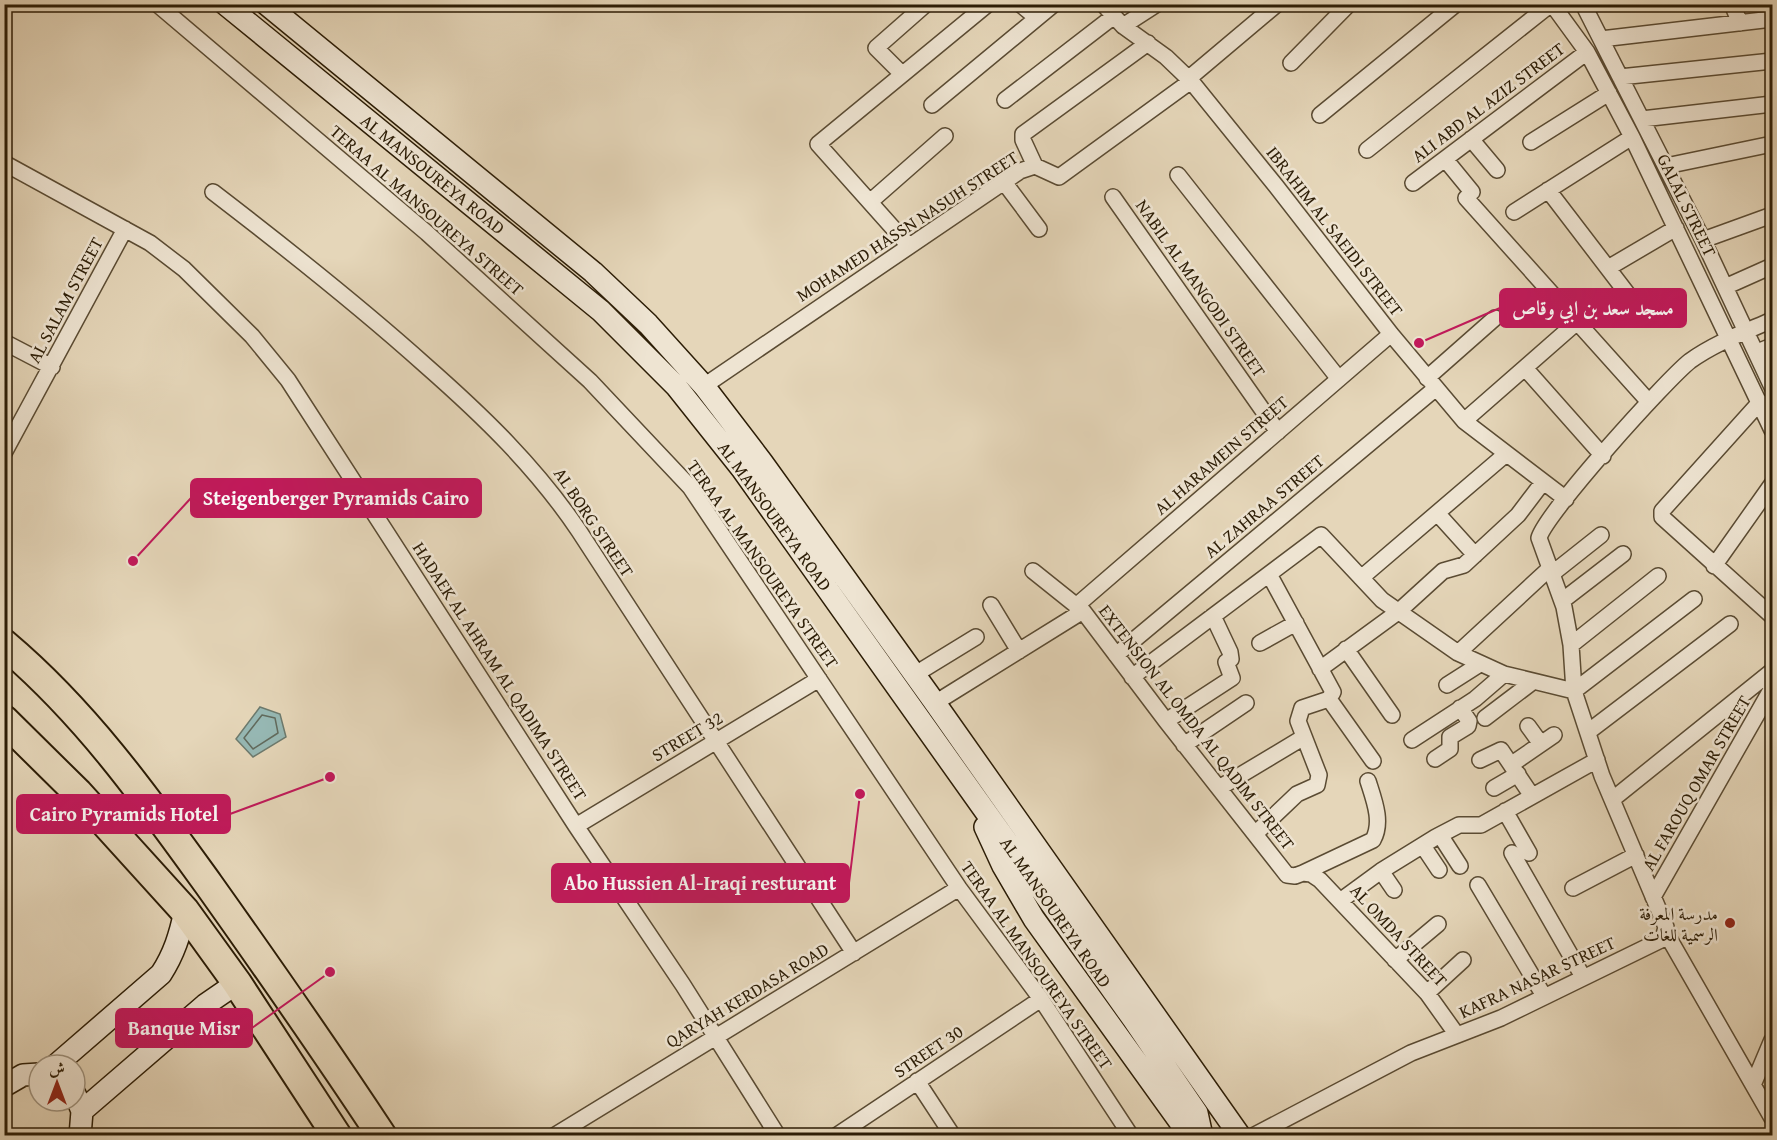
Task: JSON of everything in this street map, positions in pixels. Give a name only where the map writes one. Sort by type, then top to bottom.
[{"type":"highway","points":[[4,644],[93,730],[156,810],[304,1017],[382,1136]]},
{"type":"highway","points":[[4,720],[78,793],[185,911],[237,983],[337,1136]]},
{"type":"main road","name":"AL MANSOUREYA ROAD","points":[[225,4],[592,304],[676,386],[742,469],[1197,1113],[1202,1136]]},
{"type":"main road","name":"AL MANSOUREYA ROAD","points":[[266,4],[593,272],[648,324],[704,386],[762,462],[935,703],[1240,1136]]},
{"type":"main road","points":[[321,83],[338,63]]},
{"type":"main road","points":[[971,792],[1003,866],[1034,919],[1190,1136]]},
{"type":"main road","points":[[70,1053],[161,974],[176,948],[185,911]]},
{"type":"main road","points":[[87,1097],[205,1005],[237,983]]},
{"type":"main road","points":[[4,1086],[22,1072]]},
{"type":"main road","points":[[79,1113],[80,1136]]},
{"type":"street","name":"TERAA AL MANSOUREYA STREET","points":[[157,4],[428,234],[590,381],[690,487],[959,888],[1041,999],[1131,1136]]},
{"type":"street","points":[[902,74],[876,48],[926,4]]},
{"type":"street","points":[[909,246],[818,144],[988,4]]},
{"type":"street","points":[[1020,4],[1037,18]]},
{"type":"street","points":[[933,105],[1054,4]]},
{"type":"street","name":"IBRAHIM AL SAEIDI STREET","points":[[1102,4],[1118,21],[1166,57],[1190,80],[1391,334],[1464,421],[1566,499]]},
{"type":"street","points":[[1005,100],[1118,21],[1157,4]]},
{"type":"street","name":"MOHAMED HASSN NASUH STREET","points":[[704,386],[1026,168],[1035,166],[1059,177],[1190,80],[1277,4]]},
{"type":"street","points":[[1291,63],[1349,4]]},
{"type":"street","points":[[1320,116],[1456,4]]},
{"type":"street","points":[[1367,150],[1551,4]]},
{"type":"street","name":"GALAL STREET","points":[[1551,4],[1587,52],[1632,137],[1773,430]]},
{"type":"street","name":"GALAL STREET","points":[[1583,4],[1703,240],[1773,387]]},
{"type":"street","points":[[1732,4],[1740,23]]},
{"type":"street","points":[[1601,39],[1773,19]]},
{"type":"street","points":[[1035,166],[1023,140],[1023,134],[1148,44]]},
{"type":"street","name":"ALI ABD AL AZIZ STREET","points":[[1413,183],[1587,52]]},
{"type":"street","points":[[1620,77],[1773,61]]},
{"type":"street","points":[[1531,142],[1609,93]]},
{"type":"street","points":[[1642,119],[1773,104]]},
{"type":"street","points":[[871,201],[945,136]]},
{"type":"street","points":[[1514,212],[1632,137]]},
{"type":"street","points":[[1471,139],[1497,170]]},
{"type":"street","points":[[1666,166],[1773,144]]},
{"type":"street","points":[[1444,159],[1469,195],[1577,322],[1649,402]]},
{"type":"street","name":"HADAEK AL AHRAM AL QADIMA STREET","points":[[4,164],[125,230],[184,269],[252,336],[288,380],[576,826],[683,986],[778,1136]]},
{"type":"street","points":[[1178,175],[1339,379]]},
{"type":"street","points":[[1004,182],[1039,230]]},
{"type":"street","points":[[1548,190],[1636,305]]},
{"type":"street","name":"AL BORG STREET","points":[[213,192],[364,310],[514,447],[562,505],[854,953]]},
{"type":"street","name":"NABIL AL MANGODI STREET","points":[[1113,197],[1278,432]]},
{"type":"street","points":[[1703,240],[1773,215]]},
{"type":"street","points":[[1608,268],[1676,228]]},
{"type":"street","name":"AL SALAM STREET","points":[[4,453],[125,230]]},
{"type":"street","points":[[1725,287],[1773,267]]},
{"type":"street","name":"AL ZAHRAA STREET","points":[[1116,655],[1432,383],[1495,318]]},
{"type":"street","points":[[1773,320],[1730,339],[1685,366],[1649,402],[1539,534],[1562,601],[1571,645],[1574,691],[1597,760],[1666,927],[1666,933],[1773,1118]]},
{"type":"street","points":[[1464,421],[1577,322]]},
{"type":"street","name":"AL HARAMEIN STREET","points":[[1080,609],[1391,334]]},
{"type":"street","points":[[4,342],[52,367]]},
{"type":"street","points":[[1757,352],[1773,346]]},
{"type":"street","points":[[1525,368],[1603,456]]},
{"type":"street","points":[[1760,402],[1662,512],[1665,522],[1773,616]]},
{"type":"street","points":[[1360,578],[1506,454]]},
{"type":"street","points":[[1320,669],[1398,612],[1443,571],[1460,568],[1518,515],[1543,482]]},
{"type":"street","points":[[1714,566],[1773,484]]},
{"type":"street","points":[[1437,513],[1475,555]]},
{"type":"street","points":[[1132,677],[1321,535],[1360,578],[1398,612],[1458,653],[1504,674],[1531,683],[1574,691],[1694,599]]},
{"type":"street","points":[[1458,653],[1552,571],[1602,535]]},
{"type":"street","points":[[1562,601],[1623,554]]},
{"type":"street","name":"EXTENSION AL OMDA AL QADIM STREET","points":[[1034,571],[1080,609],[1287,875],[1295,876],[1303,873]]},
{"type":"street","points":[[1255,834],[1297,794],[1317,785],[1319,775],[1298,721],[1302,708],[1329,699],[1333,692],[1269,574]]},
{"type":"street","points":[[1571,645],[1658,576]]},
{"type":"street","points":[[991,605],[1019,651]]},
{"type":"street","points":[[935,703],[1019,651],[1080,609]]},
{"type":"street","points":[[1166,721],[1232,678],[1226,666],[1231,656],[1213,616]]},
{"type":"street","points":[[1260,643],[1296,623]]},
{"type":"street","points":[[1588,732],[1730,624]]},
{"type":"street","points":[[914,675],[976,637]]},
{"type":"street","points":[[1346,650],[1392,715]]},
{"type":"street","points":[[1448,685],[1480,664]]},
{"type":"street","points":[[1613,799],[1773,671]]},
{"type":"street","points":[[1412,740],[1460,708],[1504,674]]},
{"type":"street","name":"STREET 32","points":[[576,826],[819,679]]},
{"type":"street","points":[[1485,718],[1531,683]]},
{"type":"street","name":"AL FAROUQ OMAR STREET","points":[[1653,897],[1773,688]]},
{"type":"street","points":[[1329,699],[1373,761]]},
{"type":"street","points":[[1184,745],[1246,704]]},
{"type":"street","points":[[1435,759],[1450,749],[1450,737],[1468,726],[1469,722],[1460,708]]},
{"type":"street","points":[[1494,788],[1547,740],[1528,726]]},
{"type":"street","points":[[1219,788],[1304,737]]},
{"type":"street","points":[[1480,760],[1501,750],[1532,796]]},
{"type":"street","points":[[1340,901],[1380,871],[1440,835],[1464,824],[1481,825],[1597,760]]},
{"type":"street","points":[[1303,873],[1373,840],[1377,829],[1377,817],[1368,782]]},
{"type":"street","points":[[1505,811],[1529,853]]},
{"type":"street","points":[[1440,835],[1460,867]]},
{"type":"street","points":[[1423,846],[1439,870]]},
{"type":"street","points":[[1512,853],[1582,977]]},
{"type":"street","points":[[1572,888],[1636,855]]},
{"type":"street","points":[[1380,871],[1394,890]]},
{"type":"street","name":"AL OMDA STREET","points":[[1303,873],[1311,874],[1320,880],[1340,901],[1427,993],[1457,1035]]},
{"type":"street","points":[[1478,885],[1544,996]]},
{"type":"street","name":"QARYAH KERDASA ROAD","points":[[554,1136],[959,888]]},
{"type":"street","points":[[1395,960],[1438,924]]},
{"type":"street","name":"KAFRA NASAR STREET","points":[[1253,1136],[1382,1068],[1502,1018],[1582,977],[1658,943],[1666,933]]},
{"type":"street","points":[[1427,993],[1463,960]]},
{"type":"street","name":"STREET 30","points":[[836,1136],[1041,999]]},
{"type":"street","points":[[1753,1085],[1773,1040]]},
{"type":"street","points":[[917,1081],[953,1136]]},
{"type":"water","points":[[260,707],[280,714],[286,737],[253,757],[236,739]]},
{"type":"place","name":"مسجد سعد بن ابي وقاص","points":[[1419,343]]},
{"type":"place","name":"Steigenberger Pyramids Cairo","points":[[133,561]]},
{"type":"place","name":"Cairo Pyramids Hotel","points":[[330,777]]},
{"type":"place","name":"Abo Hussien Al-Iraqi resturant","points":[[860,794]]},
{"type":"place","name":"مدرسة المعرفة الرسمية للغات","points":[[1730,923]]},
{"type":"place","name":"Banque Misr","points":[[330,972]]}]
